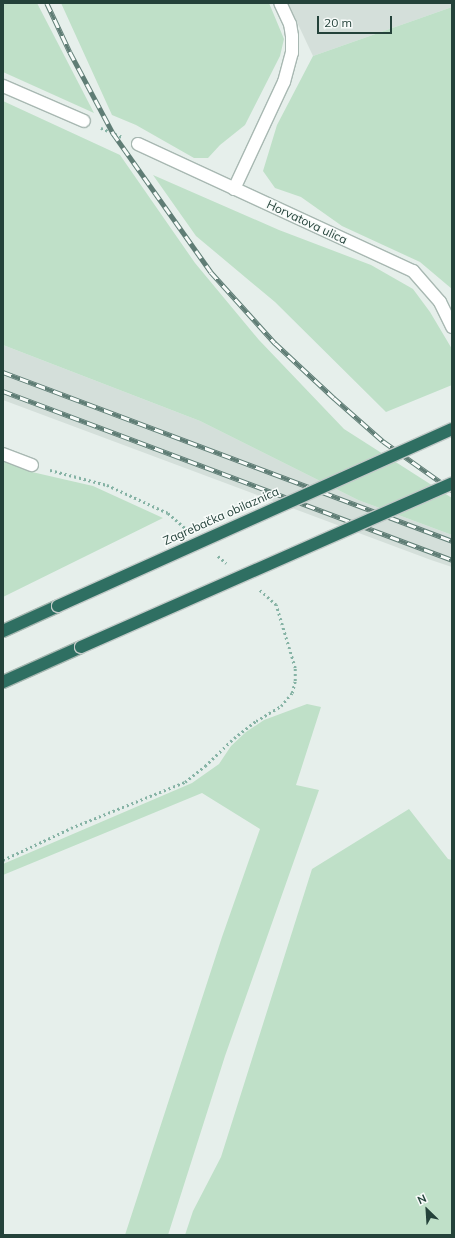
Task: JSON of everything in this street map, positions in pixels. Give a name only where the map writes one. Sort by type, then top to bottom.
[{"type":"highway","name":"Zagrebačka obilaznica","points":[[3,631],[452,429]]},
{"type":"highway","points":[[3,682],[452,483]]},
{"type":"street","points":[[234,189],[284,82],[292,53],[290,24],[280,3]]},
{"type":"street","points":[[3,86],[84,121]]},
{"type":"street","name":"Horvatova ulica","points":[[138,144],[413,271],[440,302],[452,327]]},
{"type":"street","points":[[3,454],[32,465]]},
{"type":"path","points":[[84,121],[138,144]]},
{"type":"path","points":[[32,465],[107,485],[168,514],[186,529]]},
{"type":"path","points":[[216,554],[228,564]]},
{"type":"path","points":[[3,860],[71,828],[185,782],[205,766],[234,738],[256,720],[281,706],[292,694],[296,681],[295,668],[276,605],[252,584]]},
{"type":"shaded area","points":[[288,3],[452,3],[452,7],[313,56]]},
{"type":"shaded area","points":[[3,345],[200,421],[358,500],[452,535],[452,567],[3,400]]},
{"type":"green space","points":[[3,3],[37,3],[94,113],[3,72]]},
{"type":"green space","points":[[61,3],[269,3],[284,39],[280,56],[245,125],[220,145],[208,158],[194,158],[136,125],[112,115]]},
{"type":"green space","points":[[452,7],[452,289],[420,262],[342,226],[301,197],[275,188],[263,171],[277,125],[313,56]]},
{"type":"green space","points":[[3,101],[120,155],[195,263],[259,340],[344,429],[452,498],[452,535],[358,500],[200,421],[3,345]]},
{"type":"green space","points":[[153,175],[279,230],[371,265],[413,289],[430,312],[452,349],[452,385],[386,412],[275,302],[196,236]]},
{"type":"green space","points":[[3,459],[32,472],[93,486],[163,518],[3,597]]},
{"type":"green space","points":[[307,704],[321,707],[296,785],[319,790],[225,1056],[168,1235],[125,1235],[222,937],[260,829],[202,793],[3,875],[3,864],[192,783],[219,764],[231,746],[246,732],[264,720]]},
{"type":"green space","points":[[409,809],[448,859],[452,860],[452,1235],[185,1235],[193,1211],[221,1157],[312,869]]},
{"type":"railway","points":[[47,3],[70,52],[113,133],[211,272],[275,343],[334,398],[383,441],[452,490]]},
{"type":"railway","points":[[3,372],[452,541]]},
{"type":"railway","points":[[3,391],[452,560]]}]
